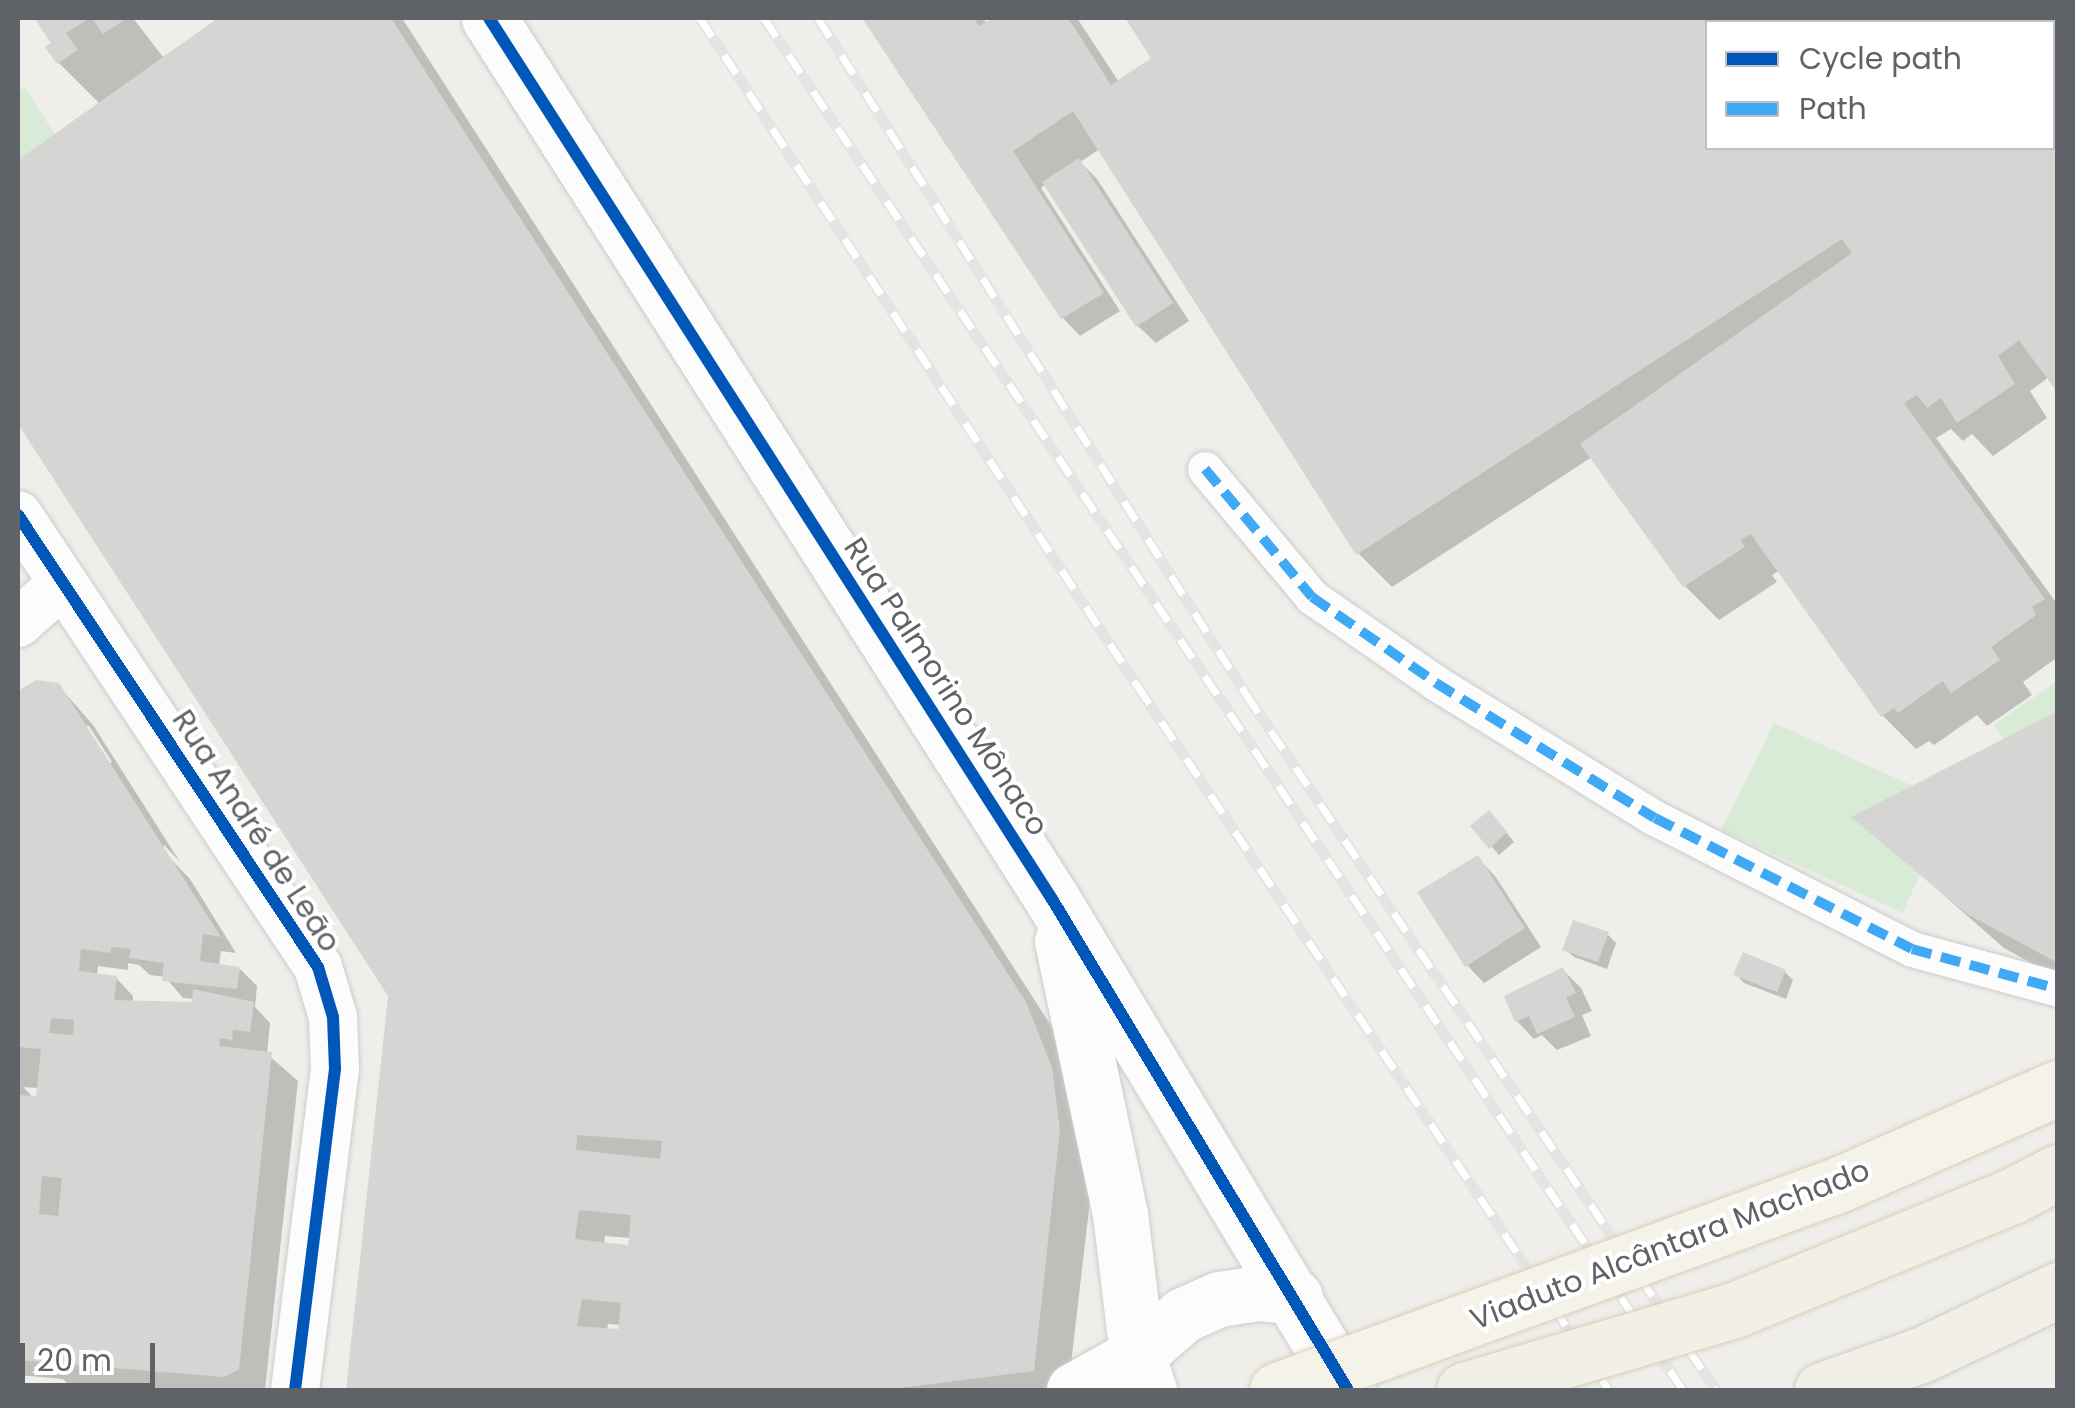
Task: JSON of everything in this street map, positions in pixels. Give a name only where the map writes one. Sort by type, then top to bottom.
[{"type":"highway","points":[[1464,1390],[1734,1310],[2010,1196],[2058,1172]]},
{"type":"highway","points":[[1822,1390],[1920,1355],[2058,1290]]},
{"type":"highway","points":[[1874,1390],[1920,1355]]},
{"type":"main road","name":"Viaduto Alcântara Machado","points":[[1276,1390],[1840,1184],[2058,1088]]},
{"type":"street","name":"Rua Palmorino Mônaco","points":[[490,18],[1052,900],[1296,1297],[1348,1390]]},
{"type":"street","points":[[1204,470],[1312,597],[1436,683],[1655,818],[1912,949],[2058,990]]},
{"type":"street","name":"Rua André de Leão","points":[[18,516],[318,967],[333,1017],[335,1069],[295,1390]]},
{"type":"street","points":[[18,623],[63,583]]},
{"type":"street","name":"Rua Palmorino Mônaco","points":[[1052,900],[1120,1214],[1143,1372]]},
{"type":"street","points":[[1074,1390],[1143,1372],[1183,1315],[1219,1298],[1259,1293],[1296,1297]]},
{"type":"green space","points":[[25,87],[55,135],[18,160],[18,92]]},
{"type":"green space","points":[[2057,681],[2057,818],[1994,725]]},
{"type":"green space","points":[[1774,723],[1950,803],[1903,913],[1721,830]]},
{"type":"building","points":[[34,18],[90,18],[66,33],[78,50],[57,64],[45,47],[51,43]]},
{"type":"building","points":[[92,18],[122,18],[124,20],[103,34]]},
{"type":"building","points":[[218,18],[391,18],[1026,1002],[1052,1067],[1060,1130],[1034,1371],[884,1390],[346,1390],[388,996],[18,424],[18,160]],"holes":[[[577,1135],[662,1141],[660,1159],[576,1150]],[[579,1210],[631,1215],[628,1245],[575,1239]],[[582,1299],[621,1303],[618,1329],[577,1326]]]},
{"type":"building","points":[[862,18],[973,18],[979,26],[993,18],[1068,18],[1111,85],[1151,58],[1125,18],[2058,18],[2058,393],[2019,340],[1998,356],[2015,384],[1957,423],[1941,398],[1927,408],[1917,395],[1904,403],[2045,599],[2032,607],[2036,615],[1991,647],[2000,660],[1951,693],[1943,681],[1898,713],[1894,708],[1881,717],[1751,534],[1740,540],[1745,547],[1683,587],[1580,444],[1852,253],[1842,239],[1356,555],[1073,111],[1013,151],[1104,293],[1061,319]]},
{"type":"building","points":[[1079,158],[1173,303],[1136,327],[1042,182]]},
{"type":"building","points":[[36,680],[59,683],[221,937],[203,934],[200,961],[240,967],[237,989],[162,981],[164,963],[129,958],[131,949],[111,947],[111,953],[81,949],[79,971],[117,976],[114,1000],[192,1002],[193,989],[254,1002],[250,1032],[233,1030],[232,1040],[220,1038],[219,1046],[272,1052],[239,1370],[223,1377],[18,1360],[18,1095],[36,1096],[41,1049],[18,1047],[18,691]],"holes":[[[51,1018],[74,1020],[73,1035],[49,1033]],[[42,1176],[62,1178],[58,1216],[39,1214]]]},
{"type":"building","points":[[2058,711],[2058,963],[1967,914],[1851,817]]},
{"type":"building","points":[[1489,810],[1507,832],[1489,849],[1470,826]]},
{"type":"building","points":[[1478,855],[1525,928],[1465,967],[1417,892]]},
{"type":"building","points":[[1573,920],[1609,932],[1598,962],[1562,950]]},
{"type":"building","points":[[1743,952],[1786,970],[1777,992],[1733,975]]},
{"type":"building","points":[[1563,967],[1576,993],[1566,997],[1575,1017],[1537,1034],[1529,1016],[1515,1022],[1504,996]]},
{"type":"railway","points":[[700,18],[1137,685],[1609,1390]]},
{"type":"railway","points":[[764,18],[1683,1390]]},
{"type":"railway","points":[[818,18],[1246,694],[1716,1390]]},
{"type":"marked path","points":[[1205,469],[1312,597],[1436,683],[1655,818],[1912,949],[2058,989]]},
{"type":"cycle path","points":[[489,18],[1052,899],[1348,1390]]},
{"type":"cycle path","points":[[18,515],[318,967],[333,1017],[335,1069],[295,1390]]}]
